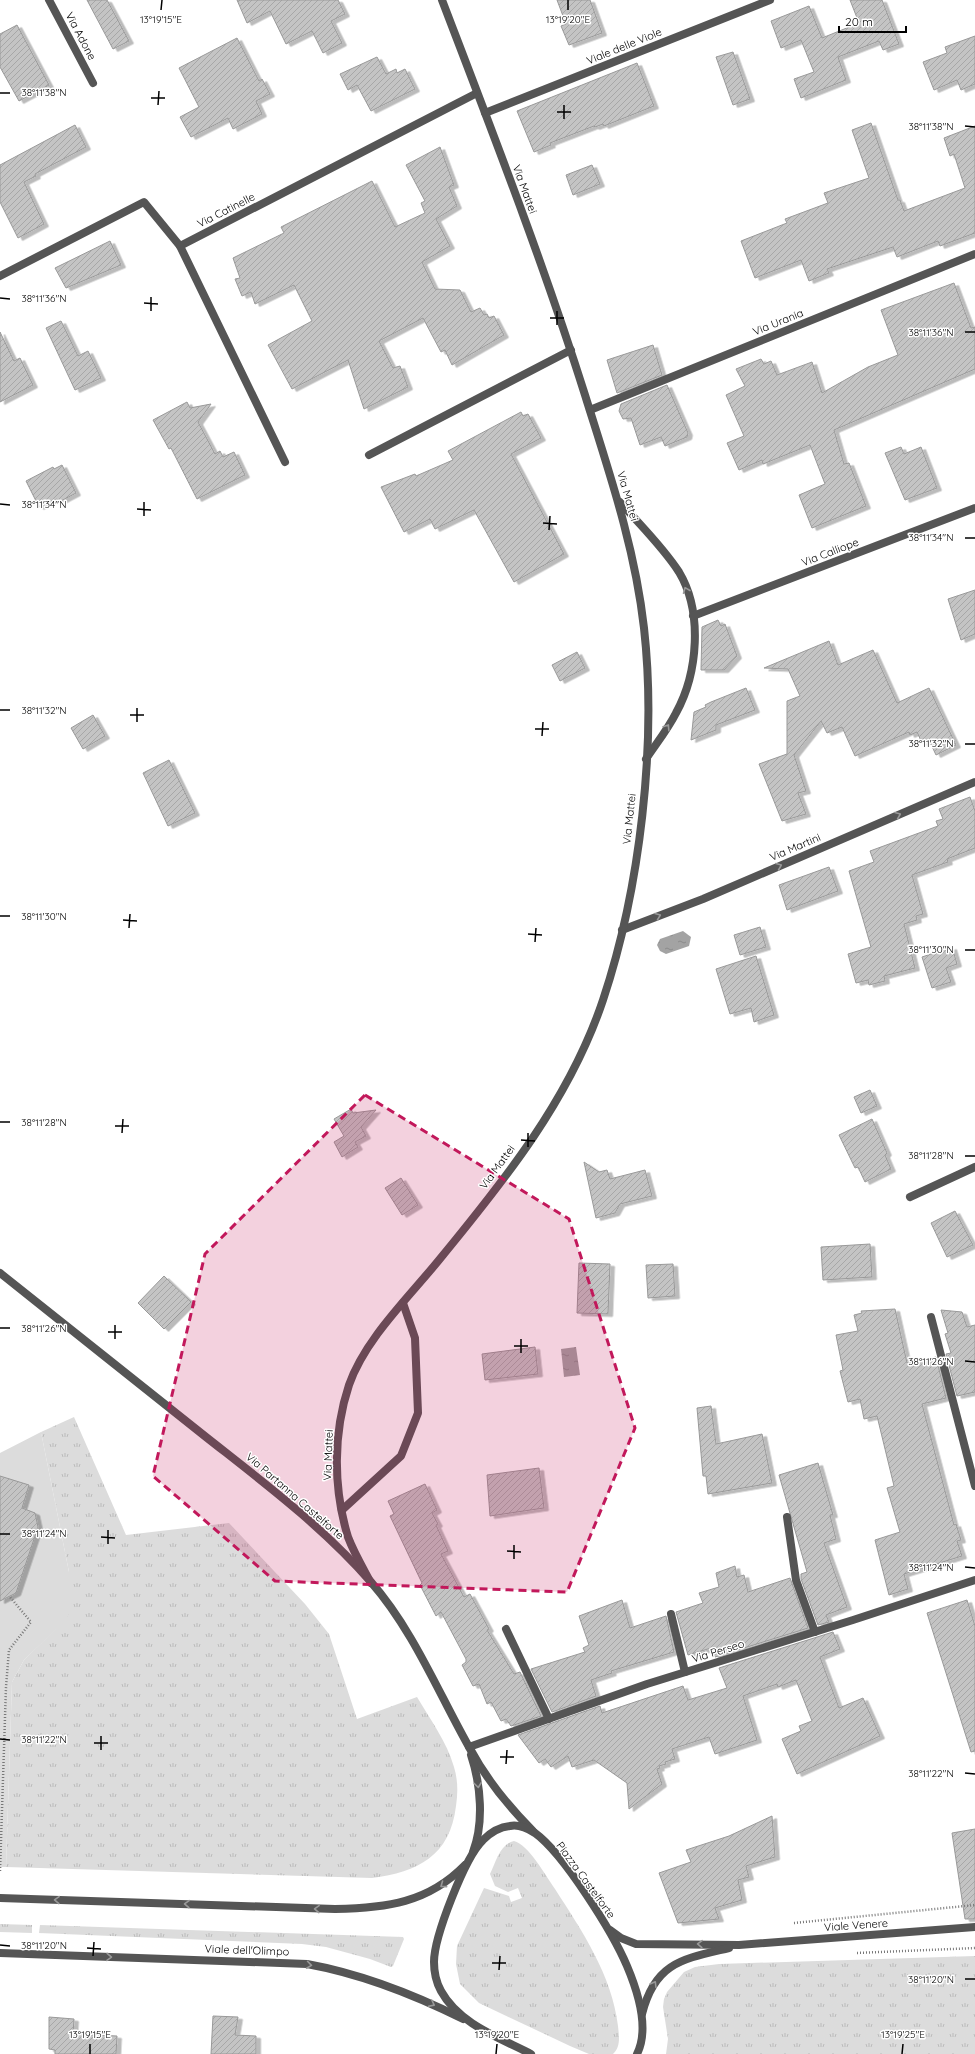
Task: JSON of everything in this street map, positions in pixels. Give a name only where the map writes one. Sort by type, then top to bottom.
[{"type":"street","name":"Via Adone","points":[[49,0],[93,83]]},
{"type":"street","name":"Via Mattei","points":[[371,1582],[356,1556],[348,1537],[342,1510],[336,1466],[338,1439],[350,1381],[378,1334],[494,1191],[547,1117],[565,1088],[593,1028],[604,997],[622,930],[637,849],[646,760],[648,687],[644,629],[633,562],[618,500],[549,284],[442,0]]},
{"type":"street","name":"Viale delle Viole","points":[[485,113],[770,0]]},
{"type":"street","name":"Via Catinelle","points":[[180,246],[478,93]]},
{"type":"street","points":[[0,276],[144,202],[180,246],[285,462]]},
{"type":"street","name":"Via Urania","points":[[590,410],[975,254]]},
{"type":"street","points":[[369,455],[571,350]]},
{"type":"street","points":[[618,500],[680,573],[689,596],[693,616],[694,643],[692,667],[686,688],[677,713],[646,760]]},
{"type":"street","name":"Via Calliope","points":[[693,616],[975,508]]},
{"type":"street","name":"Via Martini","points":[[622,930],[703,899],[975,782]]},
{"type":"street","points":[[910,1197],[975,1167]]},
{"type":"street","name":"Via Partanna Castelforte","points":[[0,1273],[275,1491],[336,1545],[371,1582],[402,1625],[468,1747],[497,1788],[537,1834]]},
{"type":"street","points":[[342,1510],[401,1456],[418,1413],[415,1338],[403,1303]]},
{"type":"street","points":[[931,1317],[975,1486]]},
{"type":"street","points":[[787,1517],[796,1580],[815,1632]]},
{"type":"street","name":"Via Perseo","points":[[468,1747],[685,1672],[975,1580]]},
{"type":"street","points":[[671,1614],[685,1672]]},
{"type":"street","points":[[506,1629],[549,1719]]},
{"type":"street","points":[[0,1898],[335,1909],[365,1908],[392,1904],[429,1893],[443,1885],[471,1858],[478,1830],[479,1800],[476,1772],[468,1747]]},
{"type":"street","name":"Piazza Castelforte","points":[[532,2054],[481,2029],[447,2000],[437,1980],[434,1962],[438,1936],[471,1858],[482,1841],[503,1828],[518,1826],[524,1827],[537,1834],[570,1873],[608,1928],[628,1967],[641,2014],[642,2034],[636,2054]]},
{"type":"street","name":"Viale Venere","points":[[608,1928],[621,1938],[636,1944],[739,1945],[975,1927]]},
{"type":"street","name":"Viale Venere","points":[[641,2014],[651,1989],[666,1969],[688,1958],[739,1945]]},
{"type":"street","name":"Viale dell'Olimpo","points":[[0,1953],[307,1964],[332,1969],[386,1985],[420,1998],[481,2029]]},
{"type":"path","points":[[0,1871],[6,1687],[9,1650],[31,1622],[10,1597]]},
{"type":"highlighted area","points":[[365,1095],[569,1219],[635,1428],[567,1592],[275,1581],[153,1476],[205,1254]]},
{"type":"green space","points":[[74,1417],[126,1535],[229,1523],[305,1604],[329,1634],[357,1719],[417,1697],[447,1749],[454,1767],[457,1782],[457,1801],[453,1823],[447,1838],[439,1849],[429,1858],[417,1866],[404,1871],[372,1878],[6,1867],[12,1682],[24,1660],[66,1619],[69,1572],[41,1432]]},
{"type":"green space","points":[[41,1432],[69,1572],[72,1605],[67,1619],[24,1660],[12,1682],[6,1867],[0,1867],[0,1453]]},
{"type":"green space","points":[[514,1841],[519,1843],[531,1854],[542,1869],[585,1937],[603,1971],[615,2007],[618,2026],[618,2045],[613,2054],[589,2054],[570,2046],[479,2003],[460,1984],[456,1964],[457,1946],[484,1888],[509,1896],[511,1902],[522,1898],[518,1888],[508,1892],[495,1886],[490,1874],[502,1850],[509,1843]]},
{"type":"green space","points":[[0,1924],[32,1925],[32,1933],[0,1932]]},
{"type":"green space","points":[[40,1925],[403,1937],[404,1939],[393,1966],[391,1967],[370,1959],[326,1947],[302,1944],[39,1933]]},
{"type":"green space","points":[[975,1956],[975,2054],[666,2054],[668,2039],[663,2007],[664,1999],[667,1992],[684,1972],[695,1967],[719,1964]]},
{"type":"water","points":[[683,931],[691,937],[689,946],[666,954],[660,951],[657,945],[660,939]]},
{"type":"water","points":[[576,1347],[580,1375],[564,1377],[561,1349]]},
{"type":"building","points":[[87,0],[107,0],[129,41],[113,49]]},
{"type":"building","points":[[237,0],[338,0],[345,14],[331,21],[342,43],[323,53],[312,31],[286,44],[270,11],[247,23]]},
{"type":"building","points":[[557,0],[590,0],[602,33],[569,45],[561,26],[566,24]]},
{"type":"building","points":[[850,0],[882,0],[899,44],[883,50],[879,41],[838,57],[846,80],[801,98],[794,79],[814,72],[801,40],[781,48],[771,21],[809,6],[822,38],[859,23]]},
{"type":"building","points":[[17,25],[49,85],[19,101],[0,67],[0,34]]},
{"type":"building","points":[[975,36],[975,84],[961,90],[957,80],[934,90],[923,62],[947,53],[945,47]]},
{"type":"building","points":[[237,38],[259,81],[262,79],[270,94],[256,101],[262,114],[233,129],[228,118],[191,137],[180,117],[199,107],[179,68]]},
{"type":"building","points":[[733,52],[750,99],[733,105],[716,57]]},
{"type":"building","points":[[377,57],[386,74],[396,69],[397,73],[405,69],[415,89],[371,111],[357,85],[348,90],[340,74]]},
{"type":"building","points":[[637,63],[654,106],[604,126],[603,124],[594,126],[550,143],[551,145],[534,152],[517,111]]},
{"type":"building","points":[[871,123],[898,200],[900,200],[904,211],[965,188],[954,154],[950,156],[944,138],[975,126],[975,233],[940,246],[938,241],[897,257],[893,247],[827,269],[829,273],[809,281],[801,260],[755,278],[741,241],[787,223],[785,219],[828,203],[824,193],[869,178],[852,130]]},
{"type":"building","points":[[75,125],[86,147],[35,174],[36,176],[24,182],[44,224],[18,238],[0,202],[0,165]]},
{"type":"building","points":[[440,147],[454,185],[449,187],[457,206],[436,219],[450,246],[422,262],[435,289],[460,290],[471,312],[480,308],[484,315],[487,314],[489,318],[494,316],[504,335],[452,365],[445,350],[441,352],[423,318],[379,341],[393,368],[400,366],[408,387],[364,409],[348,360],[292,389],[268,345],[312,321],[294,285],[255,304],[251,292],[242,296],[235,279],[240,278],[233,258],[284,233],[281,227],[372,181],[395,227],[425,213],[421,203],[425,201],[406,165]]},
{"type":"building","points":[[592,165],[600,184],[573,195],[566,175]]},
{"type":"building","points":[[110,241],[121,265],[66,288],[55,268]]},
{"type":"building","points":[[954,283],[971,328],[975,327],[975,369],[834,430],[844,464],[849,463],[866,506],[812,528],[799,495],[825,484],[810,445],[763,464],[762,460],[739,470],[727,443],[744,436],[726,395],[745,386],[736,369],[761,359],[764,364],[771,361],[777,375],[812,362],[822,393],[868,367],[898,355],[881,310]]},
{"type":"building","points":[[61,321],[78,356],[88,351],[101,378],[75,390],[46,328]]},
{"type":"building","points":[[0,332],[14,361],[20,358],[33,385],[0,402]]},
{"type":"building","points":[[653,345],[662,375],[617,393],[607,360]]},
{"type":"building","points":[[667,385],[688,433],[687,437],[665,446],[661,437],[640,445],[631,418],[623,419],[619,411],[621,404]]},
{"type":"building","points":[[187,402],[190,408],[211,404],[198,422],[215,454],[220,451],[223,457],[234,452],[245,475],[197,499],[171,448],[169,449],[153,420]]},
{"type":"building","points":[[521,412],[523,416],[528,414],[541,438],[511,454],[564,554],[514,582],[474,510],[435,529],[430,519],[404,532],[381,487],[415,474],[416,476],[453,460],[448,451]]},
{"type":"building","points":[[901,447],[904,454],[921,447],[937,488],[905,500],[885,453]]},
{"type":"building","points":[[62,465],[76,493],[59,502],[57,499],[39,507],[26,481],[53,467],[54,469]]},
{"type":"building","points":[[975,590],[975,634],[961,640],[948,599]]},
{"type":"building","points":[[718,620],[721,626],[725,624],[737,656],[724,670],[701,670],[702,627]]},
{"type":"building","points":[[829,641],[838,665],[873,650],[897,703],[929,688],[956,745],[936,755],[929,740],[922,743],[917,732],[910,735],[909,732],[855,756],[842,727],[827,733],[821,721],[794,755],[806,791],[798,793],[806,814],[782,821],[759,764],[787,754],[787,701],[800,696],[788,669],[764,668]]},
{"type":"building","points":[[577,652],[585,668],[560,681],[552,665]]},
{"type":"building","points":[[746,688],[755,710],[716,725],[716,730],[691,740],[694,712],[706,707],[705,705],[711,702]]},
{"type":"building","points":[[93,715],[105,736],[83,749],[71,728]]},
{"type":"building","points":[[169,760],[195,813],[168,826],[143,773]]},
{"type":"building","points":[[970,797],[975,811],[975,848],[947,859],[948,862],[912,875],[923,914],[916,916],[917,920],[904,924],[915,968],[884,976],[885,981],[869,985],[868,980],[856,983],[848,954],[871,947],[849,871],[874,862],[870,851],[938,826],[936,821],[943,819],[939,809]]},
{"type":"building","points":[[829,867],[838,891],[787,910],[779,885]]},
{"type":"building","points":[[760,927],[766,947],[740,955],[734,935]]},
{"type":"building","points":[[952,947],[957,964],[946,968],[951,982],[932,988],[922,957]]},
{"type":"building","points":[[756,956],[774,1015],[754,1022],[751,1008],[730,1014],[716,969]]},
{"type":"building","points":[[870,1090],[877,1106],[861,1113],[854,1097]]},
{"type":"building","points":[[351,1109],[353,1113],[376,1110],[361,1127],[366,1136],[355,1142],[358,1147],[342,1157],[334,1142],[344,1136],[334,1119]]},
{"type":"building","points":[[872,1119],[887,1153],[885,1155],[891,1169],[865,1182],[858,1167],[855,1168],[839,1135]]},
{"type":"building","points":[[584,1162],[599,1172],[607,1170],[610,1179],[645,1170],[652,1196],[620,1204],[615,1213],[596,1218]]},
{"type":"building","points":[[401,1178],[418,1205],[402,1215],[385,1188]]},
{"type":"building","points":[[955,1211],[973,1245],[947,1257],[931,1223]]},
{"type":"building","points":[[870,1244],[872,1277],[823,1280],[821,1247]]},
{"type":"building","points":[[579,1263],[610,1264],[608,1314],[577,1313]]},
{"type":"building","points":[[673,1264],[675,1296],[648,1298],[646,1265]]},
{"type":"building","points":[[164,1276],[191,1302],[164,1329],[138,1303]]},
{"type":"building","points":[[895,1309],[907,1363],[936,1357],[946,1398],[922,1404],[954,1525],[956,1524],[961,1540],[957,1541],[962,1556],[904,1574],[908,1589],[889,1595],[875,1540],[900,1532],[887,1488],[894,1486],[877,1416],[864,1419],[860,1399],[848,1402],[840,1371],[843,1370],[836,1335],[858,1331],[854,1315],[862,1313],[861,1311]]},
{"type":"building","points":[[941,1310],[962,1312],[967,1327],[975,1325],[975,1392],[957,1396],[946,1354],[951,1353],[945,1334],[948,1333]]},
{"type":"building","points":[[535,1347],[538,1374],[485,1380],[482,1354]]},
{"type":"building","points":[[711,1406],[716,1444],[762,1434],[772,1483],[708,1494],[706,1476],[703,1476],[697,1408]]},
{"type":"building","points":[[818,1463],[833,1515],[830,1515],[836,1539],[824,1543],[847,1607],[826,1615],[829,1622],[818,1625],[801,1579],[801,1574],[807,1572],[779,1475]]},
{"type":"building","points":[[539,1468],[544,1508],[490,1516],[487,1475]]},
{"type":"building","points":[[0,1476],[29,1485],[22,1508],[35,1513],[38,1527],[16,1593],[0,1601]]},
{"type":"building","points":[[425,1484],[437,1510],[432,1513],[438,1524],[436,1525],[448,1551],[441,1554],[464,1597],[470,1594],[489,1629],[487,1630],[514,1674],[520,1672],[541,1716],[511,1726],[506,1719],[501,1721],[491,1702],[487,1704],[479,1684],[473,1686],[462,1665],[466,1662],[466,1659],[441,1612],[436,1616],[420,1585],[422,1583],[390,1516],[394,1514],[388,1501]]},
{"type":"building","points":[[735,1566],[737,1577],[744,1575],[748,1592],[790,1578],[808,1628],[715,1657],[711,1648],[688,1655],[676,1612],[703,1603],[699,1593],[719,1587],[716,1573]]},
{"type":"building","points":[[622,1600],[630,1628],[666,1616],[674,1652],[611,1671],[612,1673],[591,1680],[596,1696],[552,1712],[531,1669],[585,1652],[583,1648],[589,1645],[579,1616]]},
{"type":"building","points":[[967,1600],[975,1626],[975,1751],[971,1752],[927,1613]]},
{"type":"building","points":[[833,1632],[840,1649],[820,1657],[839,1708],[863,1698],[880,1736],[797,1774],[782,1739],[801,1731],[799,1726],[812,1721],[796,1680],[778,1687],[777,1684],[743,1696],[757,1740],[715,1754],[709,1737],[672,1749],[675,1759],[665,1762],[666,1764],[659,1766],[660,1768],[657,1769],[662,1784],[629,1809],[627,1783],[594,1760],[572,1767],[568,1756],[551,1767],[545,1759],[539,1763],[518,1735],[600,1706],[602,1713],[683,1686],[688,1700],[727,1688],[719,1668]]},
{"type":"building","points":[[772,1816],[775,1857],[746,1866],[749,1877],[738,1880],[742,1900],[715,1908],[719,1919],[678,1923],[659,1873],[691,1862],[686,1850],[729,1836]]},
{"type":"building","points":[[975,1829],[975,1919],[965,1919],[952,1833]]},
{"type":"building","points":[[213,2016],[238,2017],[235,2035],[256,2036],[256,2054],[211,2054]]},
{"type":"building","points":[[49,2017],[74,2019],[73,2034],[117,2036],[116,2054],[55,2054],[55,2050],[49,2049]]}]
